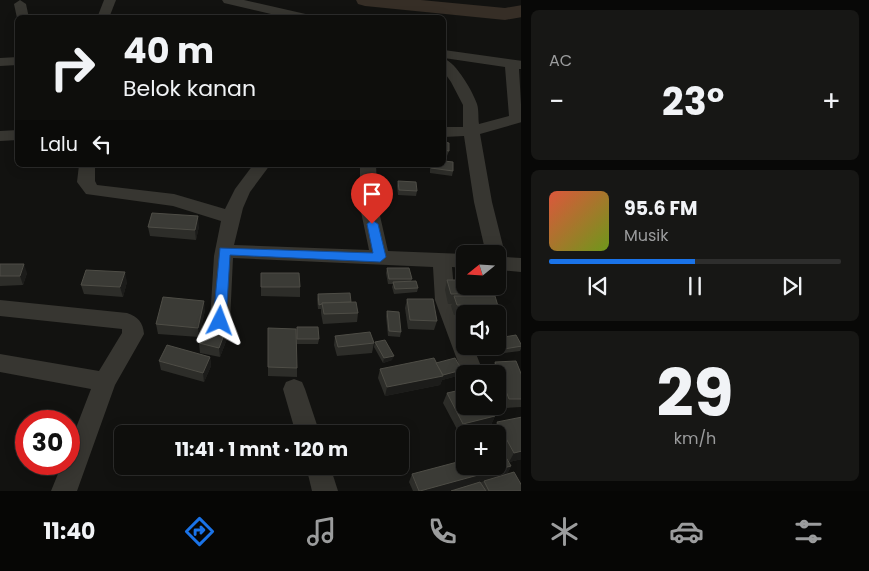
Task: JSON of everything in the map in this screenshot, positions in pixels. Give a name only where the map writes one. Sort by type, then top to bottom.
[{"type":"street","points":[[104,15],[110,0]]},
{"type":"street","points":[[228,0],[293,15]]},
{"type":"street","points":[[20,4],[22,15]]},
{"type":"street","points":[[446,54],[517,65],[517,119],[472,131],[446,132]]},
{"type":"street","points":[[446,66],[458,81],[470,104],[472,131],[483,202],[493,245]]},
{"type":"street","points":[[0,136],[15,134]]},
{"type":"street","points":[[87,167],[86,182],[92,190],[174,200],[232,218]]},
{"type":"street","points":[[220,321],[224,251],[232,218],[241,194],[261,167]]},
{"type":"street","points":[[368,167],[369,207],[380,257]]},
{"type":"street","points":[[224,251],[456,261]]},
{"type":"street","points":[[442,260],[445,300],[470,365]]},
{"type":"street","points":[[506,262],[521,265]]},
{"type":"street","points":[[0,308],[127,321],[133,326],[132,334],[105,382],[64,491]]},
{"type":"street","points":[[0,363],[105,382]]},
{"type":"street","points":[[294,389],[305,425]]},
{"type":"street","points":[[321,475],[325,491]]},
{"type":"building","points":[[446,142],[449,143],[449,151],[446,150]]},
{"type":"building","points":[[446,161],[453,162],[453,171],[431,168],[446,167]]},
{"type":"building","points":[[398,181],[416,182],[417,191],[399,190]]},
{"type":"building","points":[[152,213],[198,216],[195,230],[148,227]]},
{"type":"building","points":[[0,264],[24,264],[20,276],[0,276]]},
{"type":"building","points":[[387,268],[409,268],[412,279],[389,279]]},
{"type":"building","points":[[86,270],[125,272],[120,287],[81,285]]},
{"type":"building","points":[[261,273],[299,273],[300,287],[261,287]]},
{"type":"building","points":[[447,280],[456,280],[456,294],[451,294]]},
{"type":"building","points":[[416,281],[418,288],[395,289],[393,282]]},
{"type":"building","points":[[350,293],[351,302],[322,303],[319,305],[318,294]]},
{"type":"building","points":[[454,296],[495,296],[498,305],[457,305]]},
{"type":"building","points":[[163,297],[204,301],[198,328],[156,324]]},
{"type":"building","points":[[407,299],[433,299],[437,321],[410,320]]},
{"type":"building","points":[[356,302],[358,313],[324,314],[322,303]]},
{"type":"building","points":[[387,311],[399,312],[401,332],[389,331]]},
{"type":"building","points":[[210,317],[229,322],[219,348],[199,343]]},
{"type":"building","points":[[297,327],[318,327],[319,339],[297,339]]},
{"type":"building","points":[[268,328],[296,329],[297,368],[268,367]]},
{"type":"building","points":[[370,332],[374,343],[338,347],[335,336]]},
{"type":"building","points":[[516,335],[521,346],[506,349],[506,337]]},
{"type":"building","points":[[385,340],[394,356],[384,358],[375,342]]},
{"type":"building","points":[[167,345],[210,357],[203,373],[159,361]]},
{"type":"building","points":[[434,358],[443,376],[387,387],[380,369]]},
{"type":"building","points":[[455,358],[459,365],[456,365],[456,372],[443,375],[436,363]]},
{"type":"building","points":[[516,361],[521,374],[521,399],[509,399],[506,391],[506,365],[496,365],[495,362]]},
{"type":"building","points":[[456,391],[456,410],[447,393]]},
{"type":"building","points":[[458,415],[495,416],[463,424]]},
{"type":"building","points":[[521,417],[521,451],[514,453],[506,438],[506,425],[499,425],[497,422]]},
{"type":"building","points":[[506,457],[511,466],[506,467]]},
{"type":"building","points":[[456,462],[456,475],[478,475],[419,491],[412,474]]},
{"type":"building","points":[[514,472],[521,484],[521,491],[489,491],[484,481]]},
{"type":"building","points":[[480,482],[486,491],[451,491]]},
{"type":"waterway","points":[[365,0],[505,14],[521,11]]},
{"type":"route","points":[[220,321],[224,251],[380,257],[372,224]]}]
